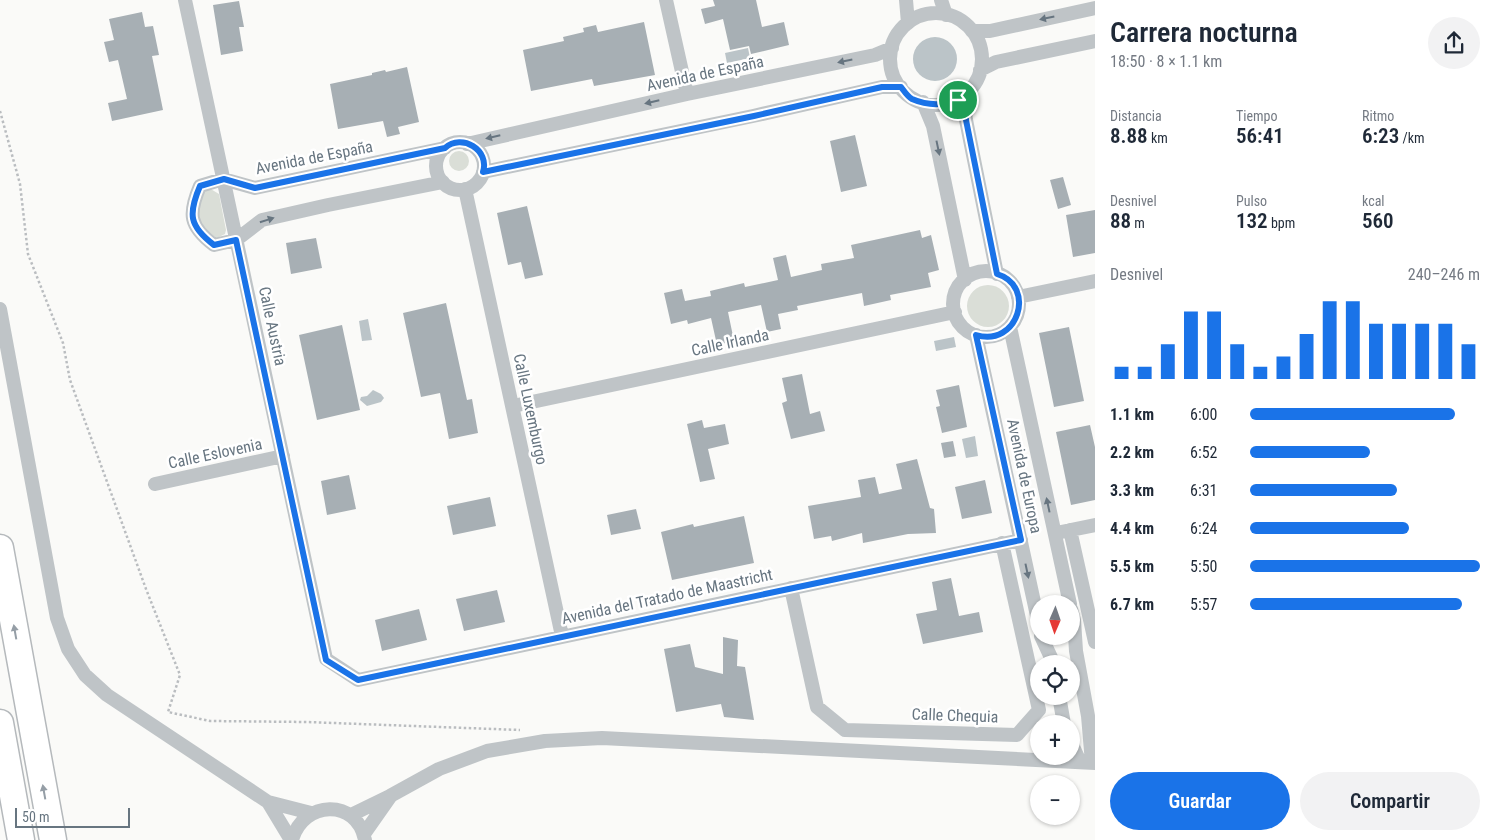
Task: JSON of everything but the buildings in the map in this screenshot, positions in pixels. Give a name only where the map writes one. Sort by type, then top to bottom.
[{"type":"highway","points":[[0,548],[53,840]]},
{"type":"highway","points":[[0,723],[21,840]]},
{"type":"street","name":"Calle Austria","points":[[185,0],[326,660]]},
{"type":"street","points":[[666,0],[687,94]]},
{"type":"street","points":[[906,0],[908,23]]},
{"type":"street","points":[[941,0],[946,15]]},
{"type":"street","points":[[972,31],[990,31],[1095,8]]},
{"type":"street","points":[[937,12],[946,15],[961,19],[977,37],[983,60],[976,84],[958,100],[934,105],[911,98],[895,81],[889,57],[896,34],[914,18],[937,12]]},
{"type":"street","points":[[980,70],[996,62],[1095,41]]},
{"type":"street","name":"Avenida de España","points":[[467,144],[687,94],[875,55],[892,48]]},
{"type":"street","points":[[483,172],[754,116],[882,87],[901,87]]},
{"type":"street","points":[[963,95],[966,120],[997,274]]},
{"type":"street","points":[[923,102],[934,126],[965,280]]},
{"type":"street","points":[[461,142],[473,146],[482,155],[485,167],[483,172],[481,179],[472,188],[459,190],[447,187],[439,178],[436,165],[440,153],[445,148],[461,142]]},
{"type":"street","name":"Avenida de España","points":[[224,179],[255,188],[445,148]]},
{"type":"street","points":[[224,179],[200,186],[192,203],[193,221],[200,235],[214,245],[236,240],[262,220],[328,204],[443,182]]},
{"type":"street","name":"Calle Luxemburgo","points":[[465,189],[562,636]]},
{"type":"street","points":[[988,271],[997,274],[1004,276],[1016,288],[1020,305],[1015,322],[1010,327],[1002,334],[985,338],[969,332],[957,320],[953,303],[958,286],[971,275],[988,271]]},
{"type":"street","points":[[1018,297],[1095,281]]},
{"type":"street","points":[[0,309],[58,618],[68,649],[85,674],[107,695],[268,802],[311,813]]},
{"type":"street","name":"Calle Irlanda","points":[[513,406],[955,312]]},
{"type":"street","name":"Avenida de Europa","points":[[1010,327],[1068,595]]},
{"type":"street","name":"Avenida de Europa","points":[[976,335],[1033,595]]},
{"type":"street","name":"Calle Eslovenia","points":[[155,484],[283,456]]},
{"type":"street","points":[[1054,533],[1095,525]]},
{"type":"street","points":[[1070,530],[1095,642]]},
{"type":"street","name":"Avenida del Tratado de Maastricht","points":[[326,660],[358,680],[1021,540]]},
{"type":"street","name":"Calle Chequia","points":[[791,588],[817,707],[845,730],[1017,735],[1039,710],[1002,544]]},
{"type":"street","points":[[1076,645],[1092,719],[1089,763]]},
{"type":"street","points":[[351,816],[439,769],[486,751],[545,741],[602,738],[1030,757]]},
{"type":"street","points":[[1080,752],[1089,763]]},
{"type":"street","points":[[364,837],[390,796]]},
{"type":"street","points":[[268,802],[291,840]]},
{"type":"street","points":[[291,840],[294,830],[301,821],[311,813],[324,809],[342,811],[351,816],[358,823],[364,837]]},
{"type":"path","points":[[0,112],[20,184],[28,254],[63,343],[70,380],[180,675],[168,712],[210,722],[307,722],[521,730]]},
{"type":"shaded area","points":[[931,37],[939,37],[951,43],[957,59],[951,75],[939,81],[931,81],[919,75],[913,63],[913,55],[919,43]]},
{"type":"shaded area","points":[[748,48],[750,58],[727,63],[725,53]]},
{"type":"shaded area","points":[[455,151],[463,151],[469,157],[469,165],[463,171],[455,171],[449,165],[449,157]]},
{"type":"shaded area","points":[[209,188],[219,194],[226,230],[225,234],[217,238],[203,227],[197,209],[200,197]]},
{"type":"shaded area","points":[[992,285],[1000,288],[1006,294],[1009,306],[1006,318],[1000,324],[984,327],[976,324],[970,318],[967,302],[970,294],[976,288]]},
{"type":"shaded area","points":[[368,319],[372,340],[362,341],[359,321]]},
{"type":"shaded area","points":[[954,337],[956,347],[936,351],[934,341]]},
{"type":"shaded area","points":[[373,390],[384,398],[381,402],[367,406],[360,400],[361,397],[367,396]]},
{"type":"shaded area","points":[[975,436],[978,456],[966,458],[962,439]]},
{"type":"route","points":[[882,87],[901,87],[911,98],[934,105],[958,100],[963,95],[966,120],[997,274],[1004,276],[1016,288],[1020,305],[1015,322],[1002,334],[985,338],[976,335],[1021,540],[358,680],[326,660],[236,240],[214,245],[200,235],[193,221],[192,203],[200,186],[224,179],[255,188],[445,148],[461,142],[473,146],[482,155],[485,167],[483,172],[754,116],[882,87]]}]
